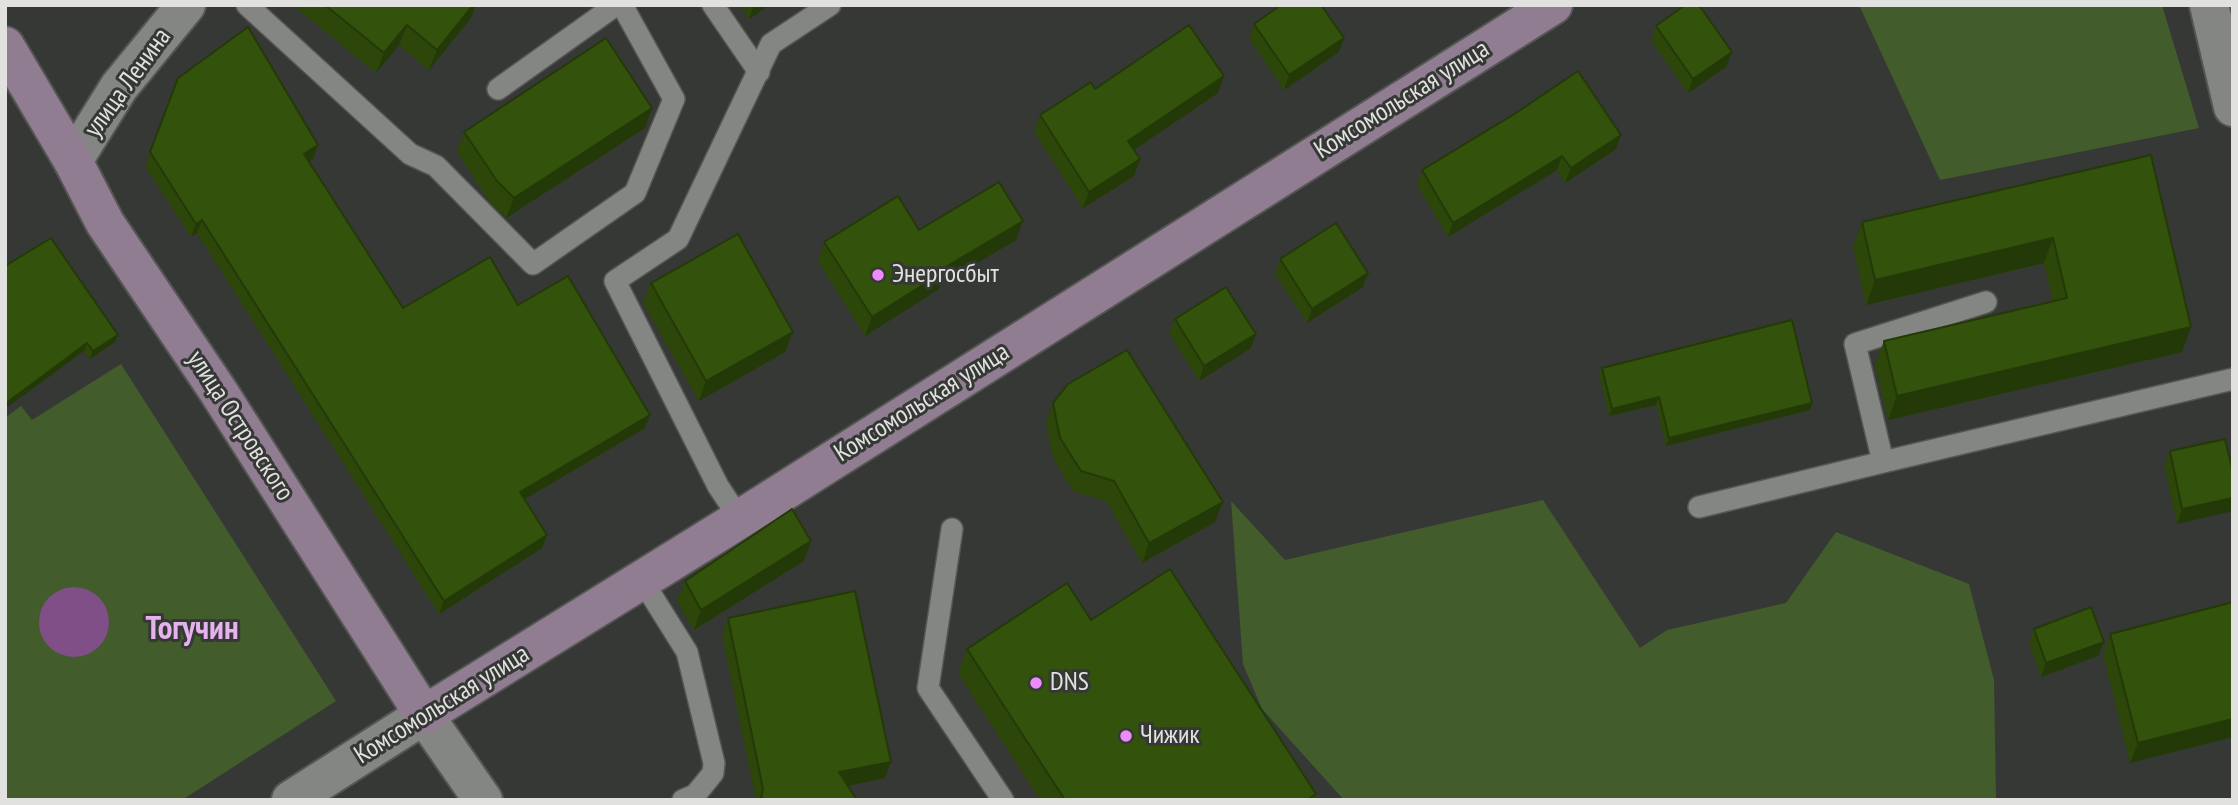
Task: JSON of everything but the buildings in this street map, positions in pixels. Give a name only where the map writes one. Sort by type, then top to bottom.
[{"type":"main road","name":"Комсомольская улица","points":[[424,715],[740,519],[1553,5]]},
{"type":"main road","name":"улица Островского","points":[[5,46],[73,161],[105,223],[218,391],[424,715]]},
{"type":"street","name":"улица Ленина","points":[[73,161],[119,87],[186,5]]},
{"type":"street","points":[[2209,5],[2233,107]]},
{"type":"street","name":"Комсомольская улица","points":[[291,800],[424,715]]},
{"type":"street","name":"улица Островского","points":[[424,715],[483,800]]},
{"type":"lane","points":[[247,5],[410,154],[436,166],[533,264],[635,193],[674,99],[622,5]]},
{"type":"lane","points":[[498,89],[616,5]]},
{"type":"lane","points":[[713,5],[758,72]]},
{"type":"lane","points":[[740,519],[718,485],[615,281],[678,239],[771,44],[830,5]]},
{"type":"lane","points":[[1883,462],[1856,344],[1986,302]]},
{"type":"lane","points":[[1699,507],[2233,379]]},
{"type":"lane","points":[[952,529],[928,688],[1003,800]]},
{"type":"lane","points":[[642,580],[687,652],[714,763],[713,773],[695,795],[682,800]]},
{"type":"green space","points":[[1859,5],[2162,5],[2199,128],[1940,180]]},
{"type":"green space","points":[[121,364],[336,701],[182,800],[5,800],[5,418],[21,406],[32,420]]},
{"type":"green space","points":[[1543,500],[1640,648],[1667,630],[1786,603],[1836,532],[1969,584],[1994,680],[1996,800],[1344,800],[1262,709],[1243,664],[1231,501],[1285,560]]},
{"type":"shaded area","points":[[74,587],[99,597],[109,622],[99,647],[74,657],[49,647],[39,622],[49,597]]},
{"type":"place","name":"Энергосбыт","points":[[878,275]]},
{"type":"place","name":"DNS","points":[[1036,683]]},
{"type":"place","name":"Чижик","points":[[1126,736]]},
{"type":"district","name":"Тогучин","points":[[192,630]]}]
